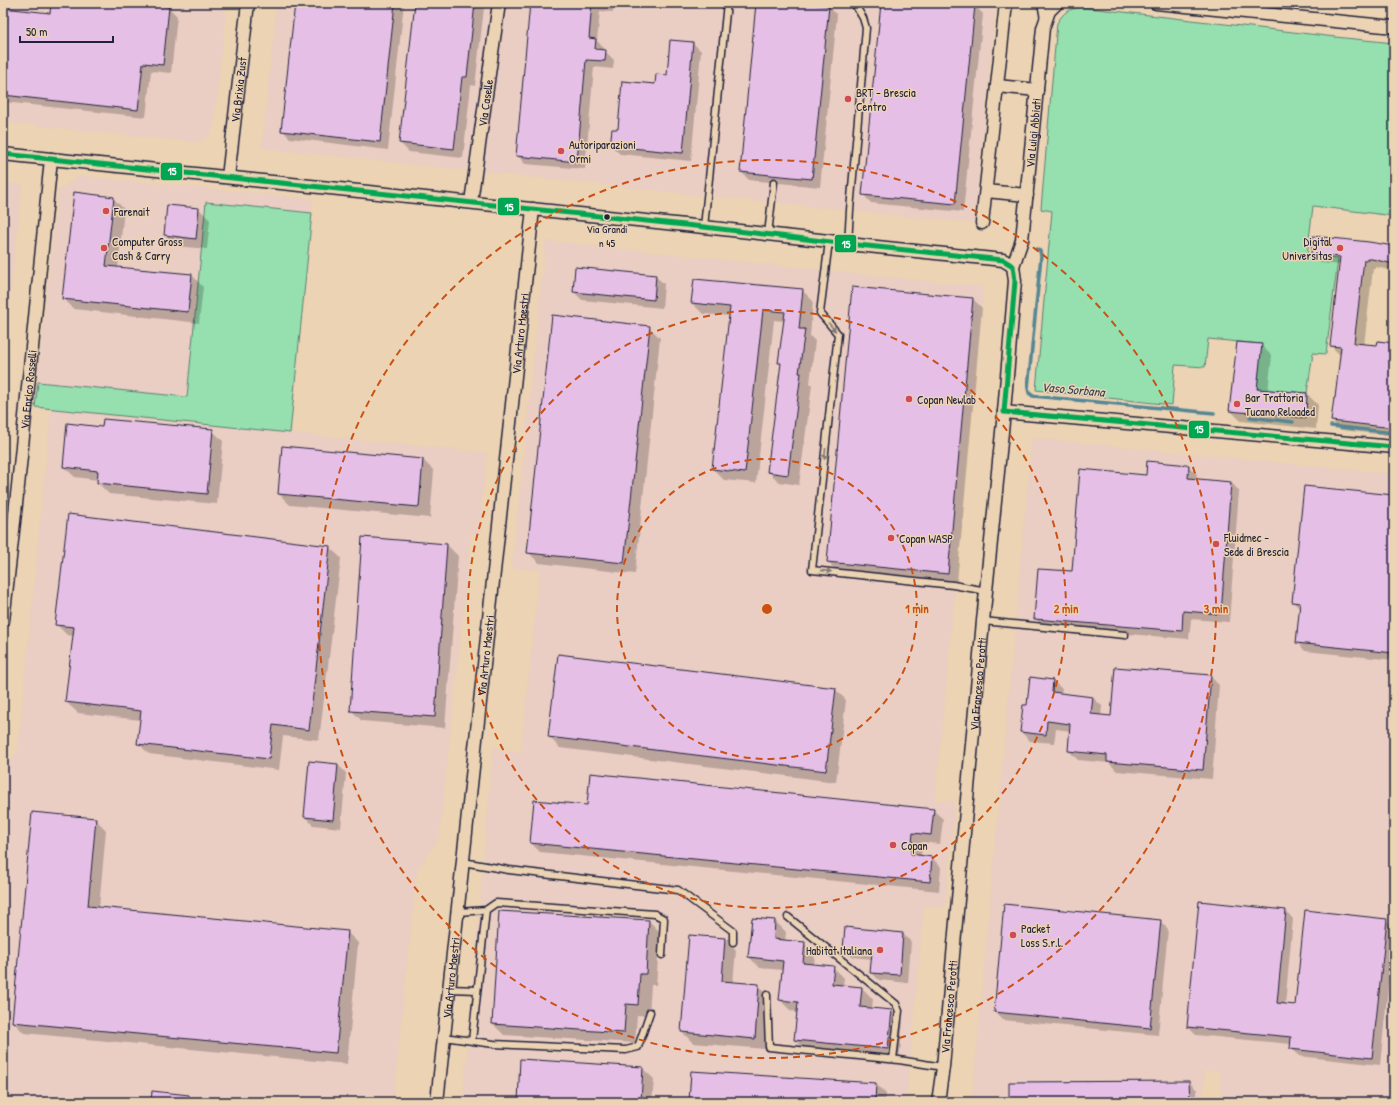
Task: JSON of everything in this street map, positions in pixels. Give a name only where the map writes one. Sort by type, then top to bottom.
[{"type":"street","name":"Via Brixia Zust","points":[[228,177],[248,3]]},
{"type":"street","name":"Via Caselle","points":[[471,202],[499,3]]},
{"type":"street","points":[[982,223],[1006,3]]},
{"type":"street","name":"Via Luigi Abbiati","points":[[1013,266],[1022,240],[1045,20],[1049,12],[1057,3]]},
{"type":"street","points":[[1156,3],[1394,27]]},
{"type":"street","points":[[997,86],[1037,90]]},
{"type":"street","points":[[3,154],[471,202],[1003,260],[1013,266]]},
{"type":"street","name":"Via Enrico Rosselli","points":[[3,620],[51,159]]},
{"type":"street","points":[[986,191],[1027,195]]},
{"type":"street","name":"Via Arturo Maestri","points":[[437,1102],[533,209]]},
{"type":"street","name":"Via Francesco Perotti","points":[[938,1102],[1004,412],[1015,281],[1013,266]]},
{"type":"street","points":[[1004,412],[1394,447]]},
{"type":"lane","points":[[704,227],[727,3]]},
{"type":"lane","points":[[848,244],[866,28],[864,18],[854,3]]},
{"type":"lane","points":[[1041,3],[1045,20]]},
{"type":"lane","points":[[768,234],[774,182]]},
{"type":"lane","points":[[829,241],[820,313],[838,334],[812,570],[953,585],[987,591]]},
{"type":"lane","points":[[983,621],[1125,636]]},
{"type":"lane","points":[[463,862],[509,870],[678,890],[733,930],[733,942]]},
{"type":"lane","points":[[458,912],[486,910],[496,903],[655,914],[664,919],[662,954]]},
{"type":"lane","points":[[472,1041],[486,910]]},
{"type":"lane","points":[[788,917],[896,1004],[899,1011],[893,1059]]},
{"type":"lane","points":[[450,989],[477,990]]},
{"type":"lane","points":[[767,995],[769,1047],[893,1059],[942,1067]]},
{"type":"lane","points":[[444,1036],[494,1044],[626,1050],[638,1047],[650,1012]]},
{"type":"shaded area","points":[[3,3],[227,3],[213,128],[208,136],[201,141],[194,142],[3,122]]},
{"type":"shaded area","points":[[277,3],[996,3],[974,223],[262,148]]},
{"type":"shaded area","points":[[79,176],[313,199],[290,433],[487,453],[479,534],[471,534],[439,839],[417,869],[393,1102],[3,1102],[3,786],[5,768],[18,751],[51,409],[35,407],[58,192]]},
{"type":"shaded area","points":[[3,183],[22,184],[3,361]]},
{"type":"shaded area","points":[[546,241],[983,287],[935,800],[955,802],[945,908],[924,906],[906,1102],[463,1102],[493,748],[521,752],[540,570],[512,568]]},
{"type":"shaded area","points":[[1032,438],[1394,474],[1394,1102],[1221,1102],[1220,1071],[1204,1070],[1203,1102],[972,1102]]},
{"type":"green space","points":[[1081,7],[1394,43],[1394,216],[1313,206],[1307,256],[1338,259],[1326,354],[1313,353],[1307,393],[1257,389],[1261,344],[1208,339],[1205,367],[1175,365],[1172,405],[1036,390],[1052,211],[1041,209],[1057,23],[1067,12]]},
{"type":"green space","points":[[206,202],[312,213],[290,433],[35,407],[38,382],[187,397]]},
{"type":"building","points":[[51,3],[114,3],[149,7],[149,4],[169,7],[163,65],[143,63],[138,110],[3,95],[3,8],[50,13]]},
{"type":"building","points":[[295,3],[395,3],[380,142],[281,131]]},
{"type":"building","points":[[415,3],[475,3],[467,77],[462,77],[454,149],[399,143]]},
{"type":"building","points":[[530,3],[592,3],[589,38],[596,39],[595,49],[606,50],[605,61],[586,60],[577,162],[516,156]]},
{"type":"building","points":[[756,3],[800,3],[829,6],[812,179],[740,172]]},
{"type":"building","points":[[881,3],[957,3],[975,5],[955,204],[862,195]]},
{"type":"building","points":[[670,40],[693,42],[683,153],[610,146],[612,129],[618,129],[622,81],[655,84],[656,74],[667,75]]},
{"type":"building","points":[[74,192],[114,197],[106,266],[192,274],[188,312],[62,299]]},
{"type":"building","points":[[167,205],[199,208],[196,239],[164,235]]},
{"type":"building","points":[[1313,236],[1394,246],[1394,264],[1367,258],[1367,260],[1364,260],[1354,343],[1377,345],[1378,341],[1394,343],[1394,428],[1331,421],[1341,347],[1330,346],[1340,257],[1311,254]]},
{"type":"building","points":[[575,267],[656,275],[654,300],[573,292]]},
{"type":"building","points":[[694,279],[803,289],[799,329],[805,329],[788,475],[767,472],[781,363],[778,363],[785,312],[763,310],[745,473],[712,469],[730,307],[691,303]]},
{"type":"building","points":[[852,287],[973,298],[948,574],[827,562]]},
{"type":"building","points":[[552,315],[650,326],[624,563],[527,553]]},
{"type":"building","points":[[1237,342],[1262,344],[1257,389],[1307,393],[1306,418],[1229,411]]},
{"type":"building","points":[[103,419],[213,429],[207,494],[97,483],[98,471],[63,467],[67,423],[102,427]]},
{"type":"building","points":[[282,446],[423,459],[419,507],[278,494]]},
{"type":"building","points":[[1147,461],[1189,465],[1188,478],[1231,482],[1221,614],[1183,611],[1182,631],[1034,619],[1038,569],[1072,571],[1080,469],[1146,475]]},
{"type":"building","points":[[1304,486],[1394,495],[1394,653],[1296,643],[1300,603],[1292,602]]},
{"type":"building","points":[[68,514],[330,546],[309,730],[273,725],[269,759],[137,744],[141,711],[65,702],[74,627],[55,625]]},
{"type":"building","points":[[362,537],[447,544],[435,717],[350,711]]},
{"type":"building","points":[[558,654],[836,688],[826,771],[548,737]]},
{"type":"building","points":[[1115,667],[1211,675],[1203,770],[1107,762],[1107,755],[1068,751],[1070,724],[1047,721],[1046,735],[1020,732],[1023,705],[1027,705],[1030,677],[1053,680],[1052,692],[1093,697],[1091,714],[1111,716]]},
{"type":"building","points":[[309,761],[338,764],[333,820],[304,817]]},
{"type":"building","points":[[590,773],[934,809],[931,835],[913,833],[911,854],[932,857],[930,882],[530,843],[534,800],[587,805]]},
{"type":"building","points":[[32,812],[96,818],[88,906],[348,931],[336,1053],[12,1022]]},
{"type":"building","points":[[1199,901],[1286,910],[1277,1003],[1295,1005],[1305,910],[1387,919],[1372,1058],[1290,1049],[1291,1037],[1187,1027]]},
{"type":"building","points":[[1004,904],[1161,920],[1150,1028],[994,1012]]},
{"type":"building","points":[[499,911],[649,920],[646,974],[640,974],[638,1005],[626,1004],[624,1033],[492,1024]]},
{"type":"building","points":[[752,918],[775,920],[774,939],[805,942],[803,963],[834,966],[832,984],[862,987],[860,1007],[892,1010],[888,1049],[794,1040],[798,1002],[779,1000],[783,961],[748,957]]},
{"type":"building","name":"Habitat Italiana","points":[[845,927],[903,933],[900,975],[870,973],[872,952],[843,949]]},
{"type":"building","points":[[689,935],[725,938],[722,981],[759,984],[755,1039],[681,1032]]},
{"type":"building","points":[[520,1059],[643,1067],[641,1102],[518,1102]]},
{"type":"building","points":[[691,1071],[876,1083],[875,1102],[689,1102]]},
{"type":"building","points":[[1189,1081],[1190,1102],[1009,1102],[1009,1082]]},
{"type":"building","points":[[152,1091],[189,1095],[189,1102],[151,1102]]},
{"type":"waterway","name":"Vaso Sorbana","points":[[1036,249],[1040,251],[1041,256],[1028,388],[1029,393],[1033,396],[1214,413]]},
{"type":"waterway","name":"Vaso Sorbana","points":[[1250,417],[1293,422]]},
{"type":"waterway","name":"Vaso Sorbana","points":[[1331,426],[1394,433]]},
{"type":"transit line","name":"15","points":[[3,154],[704,227],[1003,260],[1013,266]]},
{"type":"transit line","name":"15","points":[[1004,412],[1015,281],[1013,266]]},
{"type":"transit line","name":"15","points":[[1004,412],[1394,447]]},
{"type":"place","name":"BRT - Brescia Centro","points":[[848,99]]},
{"type":"place","name":"Autoriparazioni Ormi","points":[[561,151]]},
{"type":"place","name":"Farenait","points":[[106,211]]},
{"type":"place","name":"Via Grandi n 45","points":[[607,217]]},
{"type":"place","name":"Computer Gross Cash & Carry","points":[[104,248]]},
{"type":"place","name":"Digital Universitas","points":[[1340,248]]},
{"type":"place","name":"Copan Newlab","points":[[909,399]]},
{"type":"place","name":"Bar Trattoria Tucano Reloaded","points":[[1237,404]]},
{"type":"place","name":"Copan WASP","points":[[891,538]]},
{"type":"place","name":"Fluidmec - Sede di Brescia","points":[[1216,544]]},
{"type":"place","name":"Copan","points":[[893,845]]},
{"type":"place","name":"Packet Loss S.r.l.","points":[[1013,935]]},
{"type":"place","name":"Habitat Italiana","points":[[880,950]]}]
